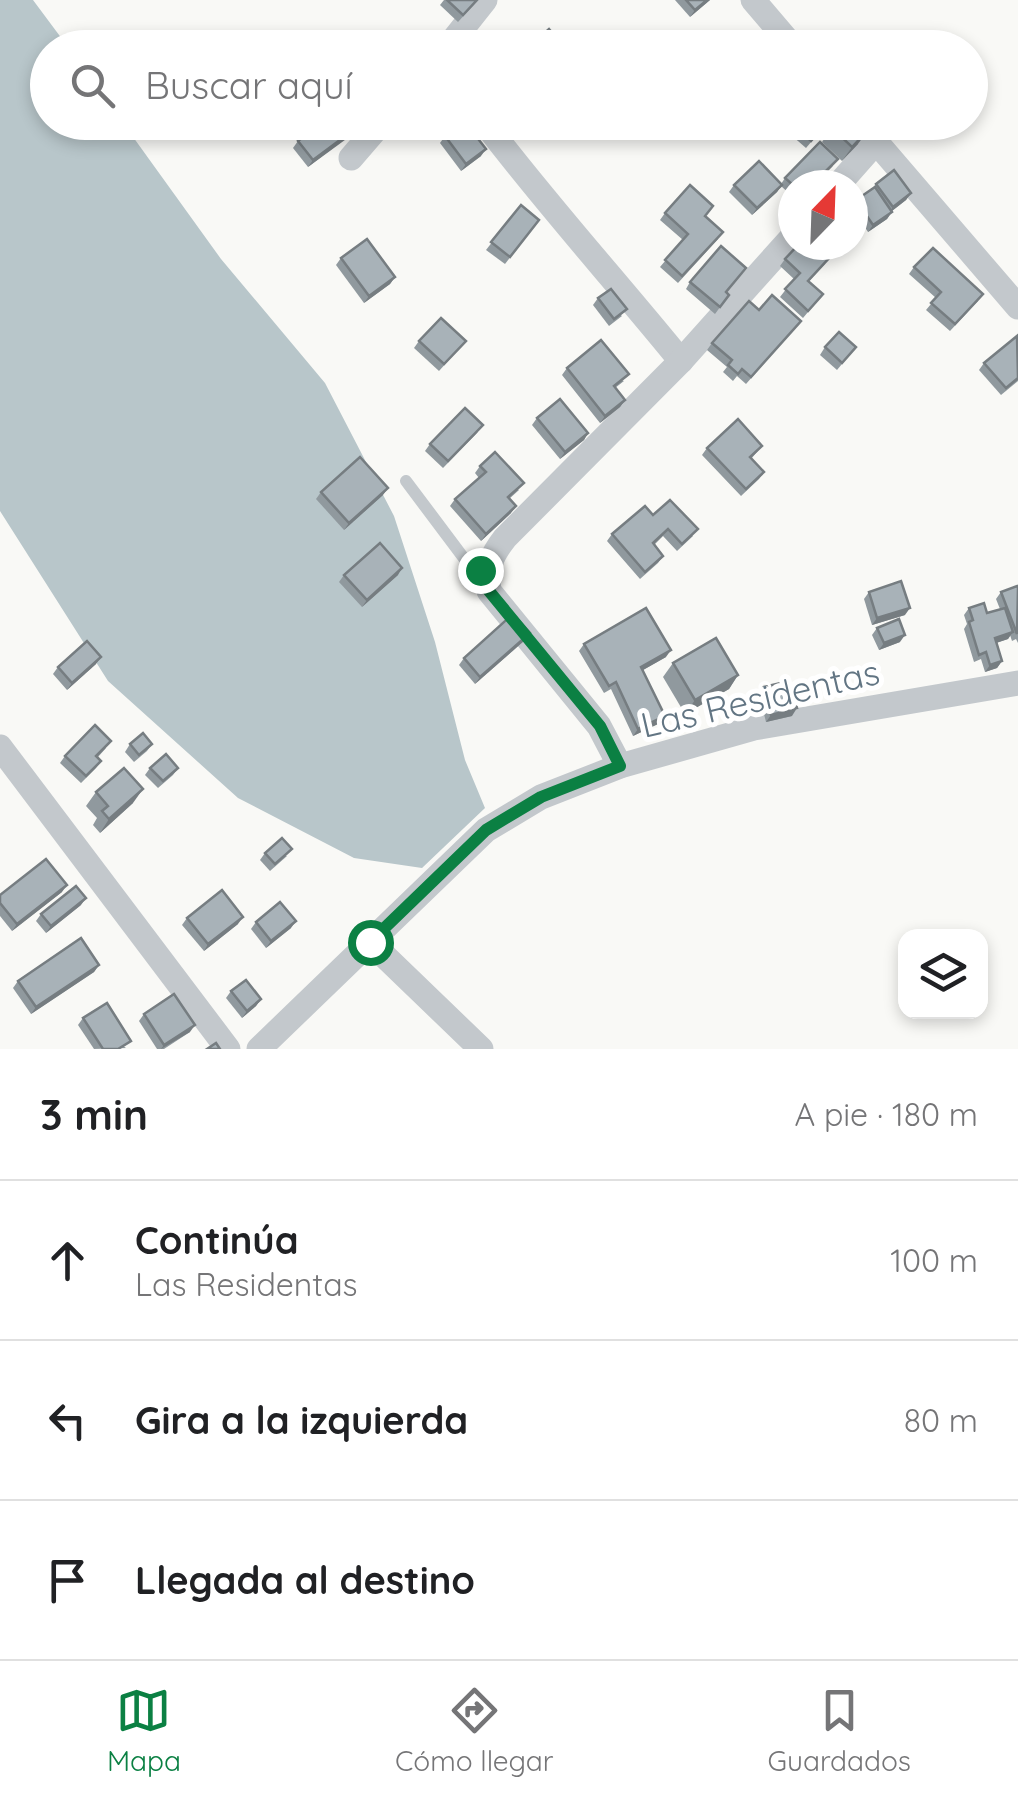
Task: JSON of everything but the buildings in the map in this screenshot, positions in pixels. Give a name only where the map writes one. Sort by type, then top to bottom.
[{"type":"street","points":[[462,30],[485,0]]},
{"type":"street","points":[[753,0],[779,30]]},
{"type":"street","points":[[351,158],[366,140]]},
{"type":"street","points":[[498,140],[682,361]]},
{"type":"street","points":[[851,170],[876,142],[1018,307]]},
{"type":"street","points":[[620,766],[600,726],[489,591],[486,572],[492,554],[505,538],[682,361],[778,253]]},
{"type":"street","name":"Las Residentas","points":[[260,1049],[486,830],[541,797],[620,766],[754,728],[1018,683]]},
{"type":"street","points":[[0,747],[228,1049]]},
{"type":"street","points":[[370,942],[481,1049]]},
{"type":"lane","points":[[406,481],[469,565],[486,572]]},
{"type":"shaded area","points":[[0,0],[33,0],[55,30],[30,30],[30,140],[135,140],[221,259],[325,383],[394,516],[435,642],[465,760],[485,808],[422,868],[354,858],[238,798],[108,681],[0,511]]},
{"type":"route","points":[[370,942],[486,830],[541,797],[620,766],[600,726],[489,591],[486,572],[480,570]]}]
